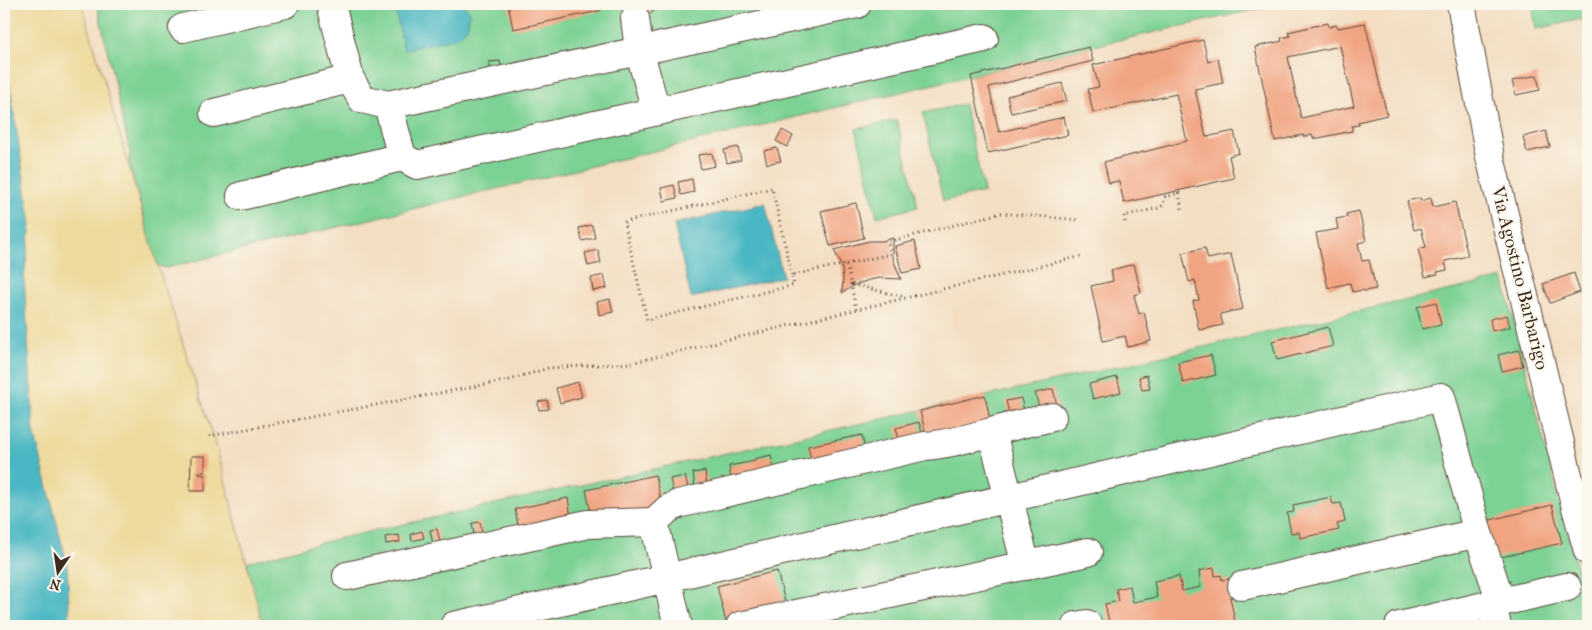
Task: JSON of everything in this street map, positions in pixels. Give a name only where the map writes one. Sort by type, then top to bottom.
[{"type":"street","points":[[183,28],[285,4]]},
{"type":"street","points":[[331,4],[350,79],[362,99],[388,104],[857,4]]},
{"type":"street","name":"Via Agostino Barbarigo","points":[[1461,4],[1490,157],[1572,495],[1588,551]]},
{"type":"street","points":[[635,18],[639,50],[656,110]]},
{"type":"street","points":[[241,196],[402,157],[417,165],[984,38]]},
{"type":"street","points":[[214,113],[350,79]]},
{"type":"street","points":[[388,104],[402,157]]},
{"type":"street","points":[[454,626],[1441,397],[1497,611]]},
{"type":"street","points":[[347,576],[588,524],[654,522],[668,508],[678,504],[925,446],[942,445],[1052,417]]},
{"type":"street","points":[[992,432],[1026,566]]},
{"type":"street","points":[[654,522],[678,626]]},
{"type":"street","points":[[1242,586],[1478,533]]},
{"type":"street","points":[[740,626],[1088,552]]},
{"type":"street","points":[[1399,626],[1497,611],[1567,587]]},
{"type":"path","points":[[772,188],[792,275],[794,285],[647,320],[624,222],[772,188]]},
{"type":"path","points":[[1126,222],[1124,216],[1164,206],[1165,197],[1178,192],[1182,208]]},
{"type":"path","points":[[792,275],[890,254],[888,242],[1001,213],[1080,220]]},
{"type":"path","points":[[209,436],[510,380],[548,368],[630,363],[1083,256]]},
{"type":"path","points":[[846,264],[856,309]]},
{"type":"path","points":[[851,284],[906,297]]},
{"type":"green space","points":[[97,4],[1280,4],[1089,47],[166,268],[159,266],[156,260],[129,162],[130,152]]},
{"type":"green space","points":[[1532,4],[1588,4],[1588,43],[1582,19],[1536,29]]},
{"type":"green space","points":[[964,104],[984,192],[943,201],[923,113]]},
{"type":"green space","points":[[897,120],[918,207],[877,217],[856,129]]},
{"type":"green space","points":[[1503,278],[1557,494],[1588,608],[1588,626],[262,626],[247,562],[336,539],[1090,373]]},
{"type":"sand","points":[[4,4],[82,4],[156,260],[217,449],[263,626],[4,626]]},
{"type":"water","points":[[394,4],[463,4],[470,12],[467,28],[457,37],[404,50]]},
{"type":"water","points":[[4,47],[31,225],[24,277],[34,432],[67,564],[70,626],[4,626]]},
{"type":"water","points":[[765,203],[783,277],[691,298],[674,224]]},
{"type":"building","points":[[508,4],[612,4],[599,11],[513,29]]},
{"type":"building","points":[[635,4],[649,4],[654,11],[644,18]]},
{"type":"building","points":[[1328,23],[1329,27],[1337,25],[1338,28],[1365,23],[1387,115],[1358,122],[1359,125],[1352,126],[1352,131],[1314,139],[1312,135],[1304,137],[1303,135],[1275,141],[1255,47],[1282,41],[1281,38],[1290,36],[1288,32]],"holes":[[[1340,46],[1354,106],[1301,118],[1288,57]]]},
{"type":"building","points":[[1203,40],[1208,62],[1218,59],[1223,83],[1195,89],[1206,137],[1234,131],[1239,153],[1229,156],[1234,178],[1124,203],[1119,181],[1109,183],[1104,162],[1187,141],[1176,94],[1093,113],[1088,89],[1099,87],[1093,65]]},
{"type":"building","points":[[1089,47],[1093,61],[989,87],[999,132],[1064,117],[1068,135],[988,153],[971,76]]},
{"type":"building","points":[[500,61],[502,72],[491,74],[489,62]]},
{"type":"building","points":[[1537,75],[1540,90],[1516,95],[1512,81]]},
{"type":"building","points":[[1062,83],[1067,101],[1011,113],[1007,96]]},
{"type":"building","points":[[782,130],[793,136],[787,147],[776,141]]},
{"type":"building","points":[[1546,131],[1550,147],[1527,152],[1523,137]]},
{"type":"building","points":[[738,147],[741,160],[727,163],[724,150]]},
{"type":"building","points":[[777,148],[781,161],[767,164],[764,151]]},
{"type":"building","points":[[712,153],[715,166],[701,169],[698,155]]},
{"type":"building","points":[[692,179],[694,192],[681,195],[678,182]]},
{"type":"building","points":[[674,185],[677,198],[664,201],[661,188]]},
{"type":"building","points":[[1420,198],[1421,201],[1431,198],[1433,207],[1455,202],[1468,256],[1445,261],[1447,270],[1425,277],[1418,249],[1426,247],[1421,228],[1414,230],[1407,201]]},
{"type":"building","points":[[856,203],[864,238],[830,246],[821,211]]},
{"type":"building","points":[[1359,211],[1366,241],[1358,243],[1362,261],[1369,260],[1376,289],[1352,292],[1350,283],[1328,288],[1316,233],[1338,229],[1336,219],[1347,217],[1346,214]]},
{"type":"building","points":[[592,225],[595,238],[582,241],[579,228]]},
{"type":"building","points":[[893,238],[893,259],[901,279],[880,278],[869,280],[855,285],[842,293],[842,268],[834,250],[869,241],[882,241]]},
{"type":"building","points":[[915,241],[921,269],[902,273],[895,246]]},
{"type":"building","points":[[1205,248],[1208,259],[1231,254],[1243,309],[1220,314],[1223,325],[1199,330],[1193,301],[1199,300],[1195,280],[1189,282],[1182,253]]},
{"type":"building","points":[[598,250],[601,263],[588,266],[585,253]]},
{"type":"building","points":[[1134,264],[1141,293],[1134,295],[1139,314],[1144,312],[1151,341],[1128,347],[1125,336],[1103,341],[1091,286],[1113,281],[1111,270]]},
{"type":"building","points":[[1574,273],[1580,292],[1550,303],[1543,284]]},
{"type":"building","points":[[604,275],[607,288],[593,291],[591,278]]},
{"type":"building","points":[[610,299],[613,312],[599,315],[597,302]]},
{"type":"building","points":[[1436,302],[1441,325],[1422,329],[1417,307]]},
{"type":"building","points":[[1507,315],[1510,327],[1492,331],[1490,319]]},
{"type":"building","points":[[1328,327],[1333,346],[1277,360],[1272,341]]},
{"type":"building","points":[[1519,350],[1523,366],[1502,371],[1498,355]]},
{"type":"building","points":[[1211,355],[1216,375],[1183,383],[1178,362]]},
{"type":"building","points":[[1147,375],[1150,389],[1142,390],[1139,377]]},
{"type":"building","points":[[1117,377],[1121,392],[1093,399],[1089,384]]},
{"type":"building","points":[[578,382],[582,397],[560,403],[556,388]]},
{"type":"building","points":[[1053,389],[1059,413],[1042,418],[1035,393]]},
{"type":"building","points":[[985,395],[991,425],[927,439],[920,411]]},
{"type":"building","points":[[1021,398],[1026,419],[1011,421],[1006,401]]},
{"type":"building","points":[[547,400],[549,409],[539,410],[538,402]]},
{"type":"building","points":[[919,422],[924,440],[901,446],[896,428]]},
{"type":"building","points":[[862,435],[866,457],[813,468],[808,446]]},
{"type":"building","points":[[771,455],[775,474],[732,486],[729,466],[755,461],[754,459]]},
{"type":"building","points":[[191,456],[205,456],[205,472],[199,472],[199,474],[205,475],[205,491],[190,491]]},
{"type":"building","points":[[705,471],[707,486],[695,488],[693,473]]},
{"type":"building","points":[[655,475],[663,509],[592,518],[586,490]]},
{"type":"building","points":[[685,476],[690,495],[675,502],[670,479]]},
{"type":"building","points":[[1331,497],[1333,504],[1341,503],[1342,507],[1345,522],[1337,524],[1339,530],[1300,538],[1299,532],[1291,533],[1287,513],[1294,512],[1293,505]]},
{"type":"building","points":[[568,498],[571,517],[520,536],[515,509]]},
{"type":"building","points":[[1552,505],[1562,543],[1497,558],[1486,521]]},
{"type":"building","points":[[480,522],[483,538],[475,540],[472,523]]},
{"type":"building","points":[[437,529],[440,542],[433,544],[430,530]]},
{"type":"building","points":[[422,531],[424,538],[412,541],[411,534]]},
{"type":"building","points":[[399,535],[400,542],[386,544],[385,537]]},
{"type":"building","points":[[1214,568],[1215,576],[1221,575],[1222,580],[1229,579],[1232,597],[1230,597],[1236,626],[1110,626],[1105,604],[1119,601],[1116,589],[1130,586],[1133,602],[1157,597],[1154,581],[1179,576],[1182,591],[1201,587],[1199,571]]},
{"type":"building","points":[[777,571],[787,610],[727,626],[717,586]]}]
